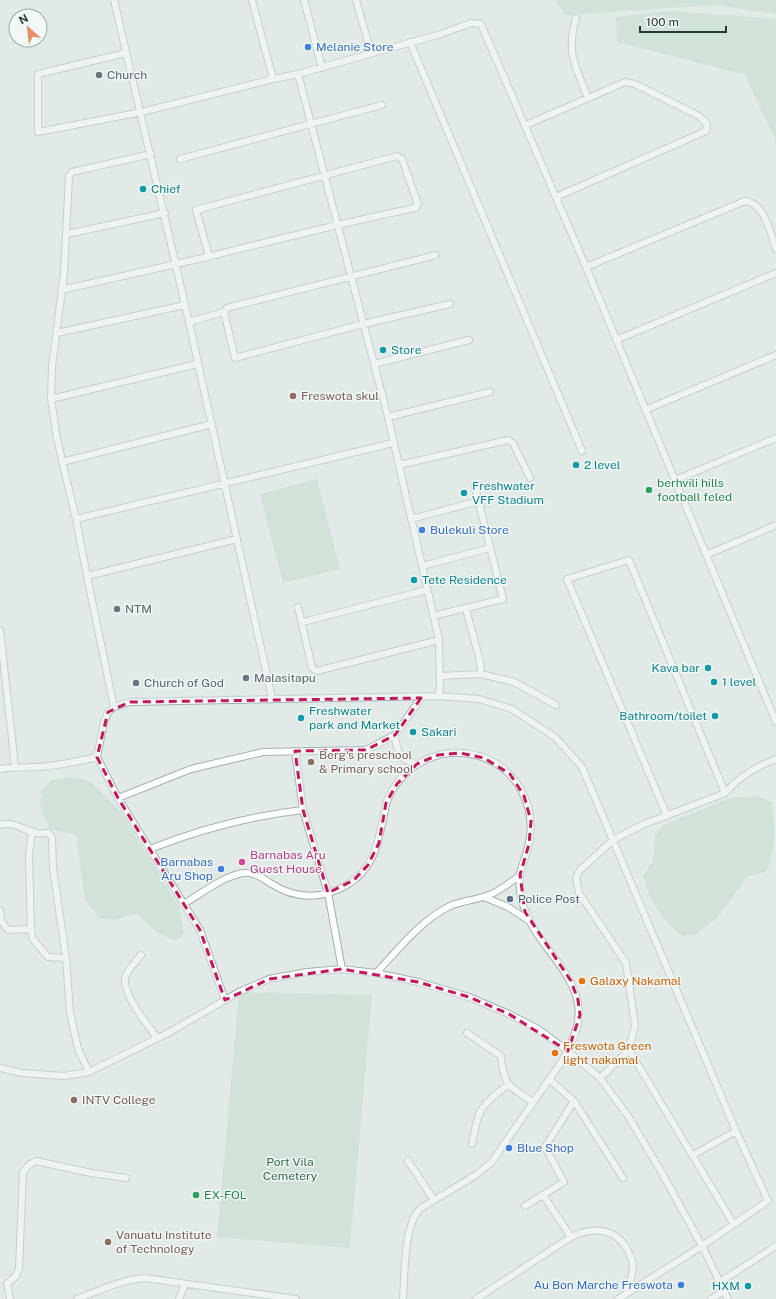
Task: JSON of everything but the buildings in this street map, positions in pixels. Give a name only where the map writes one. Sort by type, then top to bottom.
[{"type":"street","points":[[114,0],[126,53],[142,112],[150,154],[212,424],[272,698]]},
{"type":"street","points":[[252,0],[273,79]]},
{"type":"street","points":[[304,0],[322,68]]},
{"type":"street","points":[[356,0],[371,54]]},
{"type":"street","points":[[576,18],[571,35],[571,53],[588,98]]},
{"type":"street","points":[[126,53],[38,74],[38,132],[142,112],[298,74],[371,54],[471,23],[481,24],[526,125],[776,722]]},
{"type":"street","points":[[410,42],[582,451]]},
{"type":"street","points":[[298,74],[388,418],[410,519],[434,616],[439,640],[440,676],[438,696]]},
{"type":"street","points":[[526,125],[625,82],[634,84],[705,120],[707,128],[706,131],[697,137],[662,150],[556,197]]},
{"type":"street","points":[[180,159],[382,105]]},
{"type":"street","points":[[114,707],[76,519],[57,439],[51,399],[52,367],[67,234],[70,174],[150,154]]},
{"type":"street","points":[[61,290],[176,264],[209,256],[337,224],[415,208],[418,204],[400,156],[196,210],[209,256]]},
{"type":"street","points":[[586,267],[745,201],[751,202],[760,209],[776,249]]},
{"type":"street","points":[[67,234],[164,213]]},
{"type":"street","points":[[189,322],[224,312],[227,308],[436,255]]},
{"type":"street","points":[[616,340],[776,273]]},
{"type":"street","points":[[224,312],[235,358],[363,324],[450,304]]},
{"type":"street","points":[[57,333],[185,305]]},
{"type":"street","points":[[374,364],[468,340]]},
{"type":"street","points":[[645,410],[776,355]]},
{"type":"street","points":[[51,399],[198,364]]},
{"type":"street","points":[[388,418],[490,392]]},
{"type":"street","points":[[62,462],[212,424]]},
{"type":"street","points":[[674,480],[776,438]]},
{"type":"street","points":[[399,466],[508,440],[513,443],[530,478]]},
{"type":"street","points":[[76,519],[225,482],[394,443]]},
{"type":"street","points":[[434,616],[503,599],[475,487]]},
{"type":"street","points":[[410,519],[479,501]]},
{"type":"street","points":[[706,555],[776,526]]},
{"type":"street","points":[[87,576],[237,539]]},
{"type":"street","points":[[422,566],[490,548]]},
{"type":"street","points":[[667,816],[567,580],[628,560],[725,793]]},
{"type":"street","points":[[303,622],[427,590]]},
{"type":"street","points":[[298,607],[303,622],[312,668],[316,672],[439,640]]},
{"type":"street","points":[[466,609],[480,661],[481,674]]},
{"type":"street","points":[[0,630],[15,766]]},
{"type":"street","points":[[440,676],[481,674],[514,682],[556,705]]},
{"type":"street","points":[[225,1000],[200,930],[118,798],[97,757],[104,722],[108,712],[114,707],[130,702],[272,698],[421,698],[438,696],[479,699],[512,709],[555,737],[582,767],[736,1131],[768,1201],[733,1223],[702,1246],[618,1299]]},
{"type":"street","points":[[118,798],[191,769],[263,752],[366,750],[395,735],[421,698]]},
{"type":"street","points":[[395,735],[398,750],[401,756],[409,763],[417,764]]},
{"type":"street","points":[[295,751],[303,810],[328,893],[342,968]]},
{"type":"street","points":[[184,904],[211,888],[242,873],[254,874],[278,888],[298,896],[311,897],[328,893],[354,880],[368,866],[374,856],[379,843],[386,803],[397,784],[417,764],[438,755],[460,753],[484,758],[510,774],[524,796],[531,821],[529,844],[520,875],[520,893],[529,921],[571,981],[578,1000],[580,1015],[568,1051],[550,1080],[491,1163],[476,1175],[418,1211],[412,1221],[407,1253],[403,1299]]},
{"type":"street","points":[[0,769],[15,766],[31,767],[65,764],[97,757]]},
{"type":"street","points":[[600,1078],[629,1050],[635,1025],[626,963],[579,893],[576,886],[576,878],[580,870],[613,840],[642,826],[725,793],[740,779],[762,764],[776,759]]},
{"type":"street","points":[[150,849],[177,838],[219,825],[264,815],[303,810]]},
{"type":"street","points":[[0,825],[4,823],[16,825],[37,834],[49,833],[52,838],[53,868],[66,958],[70,1012],[78,1049],[89,1072]]},
{"type":"street","points":[[32,831],[29,855],[31,929],[33,939],[48,957],[66,958]]},
{"type":"street","points":[[376,973],[418,929],[439,912],[460,902],[484,897],[506,885],[520,875]]},
{"type":"street","points":[[484,897],[508,907],[529,921]]},
{"type":"street","points":[[0,910],[1,921],[8,930],[31,929]]},
{"type":"street","points":[[141,955],[126,975],[124,984],[136,1008],[157,1038]]},
{"type":"street","points":[[0,1068],[22,1073],[64,1076],[89,1072],[157,1038],[225,1000],[269,979],[307,972],[342,968],[376,973],[418,982],[469,997],[538,1029],[568,1051],[600,1078],[628,1116],[702,1246],[728,1299]]},
{"type":"street","points":[[467,1033],[501,1056],[502,1067],[508,1085],[534,1102]]},
{"type":"street","points":[[629,1050],[733,1223]]},
{"type":"street","points":[[550,1080],[574,1101],[623,1178]]},
{"type":"street","points":[[472,1144],[478,1115],[482,1107],[508,1085]]},
{"type":"street","points":[[525,1206],[564,1182],[545,1147],[574,1101]]},
{"type":"street","points":[[693,1155],[736,1131]]},
{"type":"street","points":[[10,1299],[7,1284],[16,1276],[19,1268],[24,1172],[27,1167],[36,1161],[91,1173],[126,1178]]},
{"type":"street","points":[[408,1161],[434,1200]]},
{"type":"street","points":[[543,1195],[571,1237]]},
{"type":"street","points":[[476,1299],[571,1237],[582,1231],[595,1229],[616,1236],[624,1244],[633,1266],[627,1293]]},
{"type":"street","points":[[720,1282],[776,1246]]},
{"type":"street","points":[[77,1299],[131,1279],[158,1278],[253,1296],[296,1299]]},
{"type":"street","points":[[179,1299],[185,1284]]},
{"type":"street","points":[[712,1299],[724,1291]]},
{"type":"highlighted area","points":[[421,698],[395,735],[366,750],[295,751],[303,810],[328,893],[354,880],[368,865],[379,843],[386,803],[397,784],[417,764],[438,755],[460,753],[484,758],[510,774],[524,796],[531,821],[529,844],[520,875],[525,912],[571,981],[578,1000],[580,1015],[568,1051],[509,1014],[469,997],[418,982],[342,969],[269,979],[225,1000],[200,930],[118,798],[97,757],[108,712],[130,702]]},
{"type":"green space","points":[[554,0],[776,0],[776,14],[717,5],[566,15]]},
{"type":"green space","points":[[668,11],[776,19],[776,141],[745,75],[617,42],[616,17]]},
{"type":"green space","points":[[317,479],[340,569],[283,583],[260,494]]},
{"type":"green space","points":[[73,777],[90,781],[120,811],[179,906],[184,934],[175,941],[157,932],[136,914],[114,920],[100,919],[85,900],[76,835],[50,829],[42,813],[40,804],[42,795],[40,793],[51,780]]},
{"type":"green space","points":[[758,796],[771,802],[774,821],[774,844],[767,871],[747,877],[718,917],[695,935],[682,936],[667,922],[653,903],[643,876],[653,860],[655,837],[663,825],[730,798]]},
{"type":"green space","name":"Port Vila Cemetery","points":[[239,992],[372,995],[350,1248],[217,1237]]},
{"type":"place","name":"Melanie Store","points":[[308,47]]},
{"type":"place","name":"Church","points":[[99,75]]},
{"type":"place","name":"Chief","points":[[143,189]]},
{"type":"place","name":"Store","points":[[383,350]]},
{"type":"place","name":"Freswota skul","points":[[293,396]]},
{"type":"place","name":"2 level","points":[[576,465]]},
{"type":"place","name":"berhvili hills football feled","points":[[649,490]]},
{"type":"place","name":"Freshwater VFF Stadium","points":[[464,493]]},
{"type":"place","name":"Bulekuli Store","points":[[422,530]]},
{"type":"place","name":"Tete Residence","points":[[414,580]]},
{"type":"place","name":"NTM","points":[[117,609]]},
{"type":"place","name":"Kava bar","points":[[708,668]]},
{"type":"place","name":"Malasitapu","points":[[246,678]]},
{"type":"place","name":"1 level","points":[[714,682]]},
{"type":"place","name":"Church of God","points":[[136,683]]},
{"type":"place","name":"Bathroom/toilet","points":[[715,716]]},
{"type":"place","name":"Freshwater park and Market","points":[[301,718]]},
{"type":"place","name":"Sakari","points":[[413,732]]},
{"type":"place","name":"Berg's preschool & Primary school","points":[[311,762]]},
{"type":"place","name":"Barnabas Aru Guest House","points":[[242,862]]},
{"type":"place","name":"Barnabas Aru Shop","points":[[221,869]]},
{"type":"place","name":"Police Post","points":[[510,899]]},
{"type":"place","name":"Galaxy Nakamal","points":[[582,981]]},
{"type":"place","name":"Freswota Green light nakamal","points":[[555,1053]]},
{"type":"place","name":"INTV College","points":[[74,1100]]},
{"type":"place","name":"Blue Shop","points":[[509,1148]]},
{"type":"place","name":"EX-FOL","points":[[196,1195]]},
{"type":"place","name":"Vanuatu Institute of Technology","points":[[108,1242]]},
{"type":"place","name":"Au Bon Marche Freswota","points":[[681,1285]]},
{"type":"place","name":"HXM","points":[[748,1286]]}]
